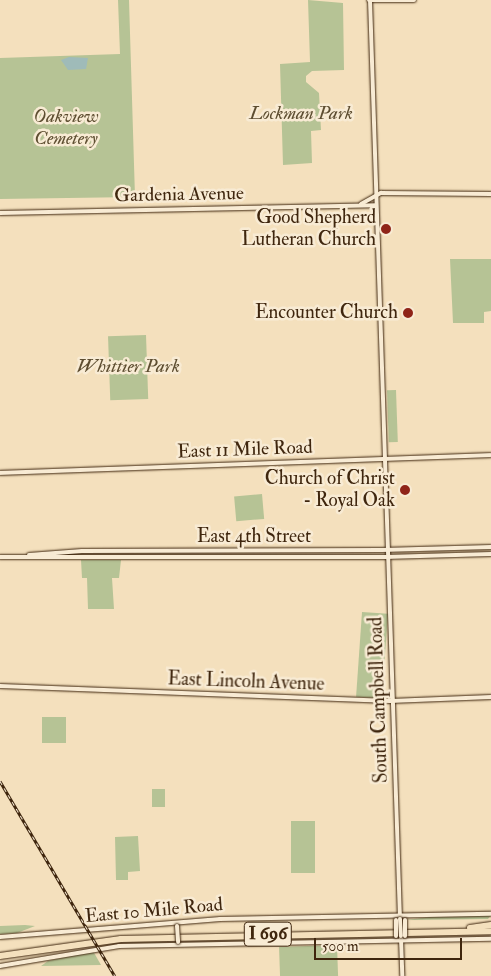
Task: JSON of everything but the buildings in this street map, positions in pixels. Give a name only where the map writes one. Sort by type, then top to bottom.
[{"type":"highway","points":[[440,932],[491,925]]},
{"type":"highway","name":"I 696","points":[[0,956],[113,940],[491,931]]},
{"type":"street","points":[[369,0],[414,0]]},
{"type":"street","name":"South Campbell Road","points":[[369,0],[402,976]]},
{"type":"street","points":[[359,204],[376,193],[491,194]]},
{"type":"street","name":"Gardenia Avenue","points":[[0,213],[376,205]]},
{"type":"street","name":"East 11 Mile Road","points":[[0,473],[491,455]]},
{"type":"street","name":"East 4th Street","points":[[0,557],[82,551],[394,550],[491,546]]},
{"type":"street","points":[[380,557],[382,550]]},
{"type":"street","points":[[394,550],[391,553],[394,557]]},
{"type":"street","name":"East 4th Street","points":[[18,556],[394,557],[491,554]]},
{"type":"street","name":"East Lincoln Avenue","points":[[0,686],[393,701],[491,697]]},
{"type":"street","name":"East 10 Mile Road","points":[[0,937],[201,920],[399,918],[429,915],[491,914]]},
{"type":"street","points":[[180,944],[177,926],[201,920]]},
{"type":"street","points":[[402,937],[491,939]]},
{"type":"street","name":"East 10 Mile Road","points":[[0,966],[101,948],[180,944],[375,941],[402,937]]},
{"type":"green space","name":"Oakview Cemetery","points":[[118,0],[129,0],[135,197],[0,199],[0,58],[120,54]]},
{"type":"green space","name":"Lockman Park","points":[[308,0],[343,3],[344,70],[312,71],[306,76],[306,82],[319,93],[321,130],[311,131],[312,163],[283,165],[280,64],[310,62]]},
{"type":"green space","points":[[450,259],[491,259],[491,311],[484,312],[484,323],[453,323]]},
{"type":"green space","name":"Whittier Park","points":[[146,335],[148,399],[110,400],[108,336]]},
{"type":"green space","points":[[387,390],[396,390],[398,442],[389,442]]},
{"type":"green space","points":[[262,494],[264,519],[236,521],[234,496]]},
{"type":"green space","points":[[81,560],[121,560],[119,578],[112,578],[114,609],[88,609],[87,578],[82,578]]},
{"type":"green space","points":[[362,612],[388,614],[382,699],[356,697]]},
{"type":"green space","points":[[42,717],[66,717],[66,743],[42,743]]},
{"type":"green space","points":[[152,789],[165,789],[165,807],[152,807]]},
{"type":"green space","points":[[291,821],[315,821],[315,873],[291,873]]},
{"type":"green space","points":[[138,836],[140,871],[128,872],[128,880],[116,880],[115,837]]},
{"type":"green space","points":[[491,915],[488,919],[406,920],[430,917]]},
{"type":"green space","points":[[0,926],[35,926],[17,933],[0,934]]},
{"type":"green space","points":[[337,945],[338,976],[280,976],[279,947]]},
{"type":"green space","points":[[93,951],[101,965],[41,966],[48,961]]},
{"type":"water","points":[[69,57],[88,58],[86,69],[68,70],[61,60]]},
{"type":"railway","points":[[0,781],[115,976]]},
{"type":"place","name":"Good Shepherd Lutheran Church","points":[[386,229]]},
{"type":"place","name":"Encounter Church","points":[[408,313]]},
{"type":"place","name":"Church of Christ - Royal Oak","points":[[405,490]]}]
